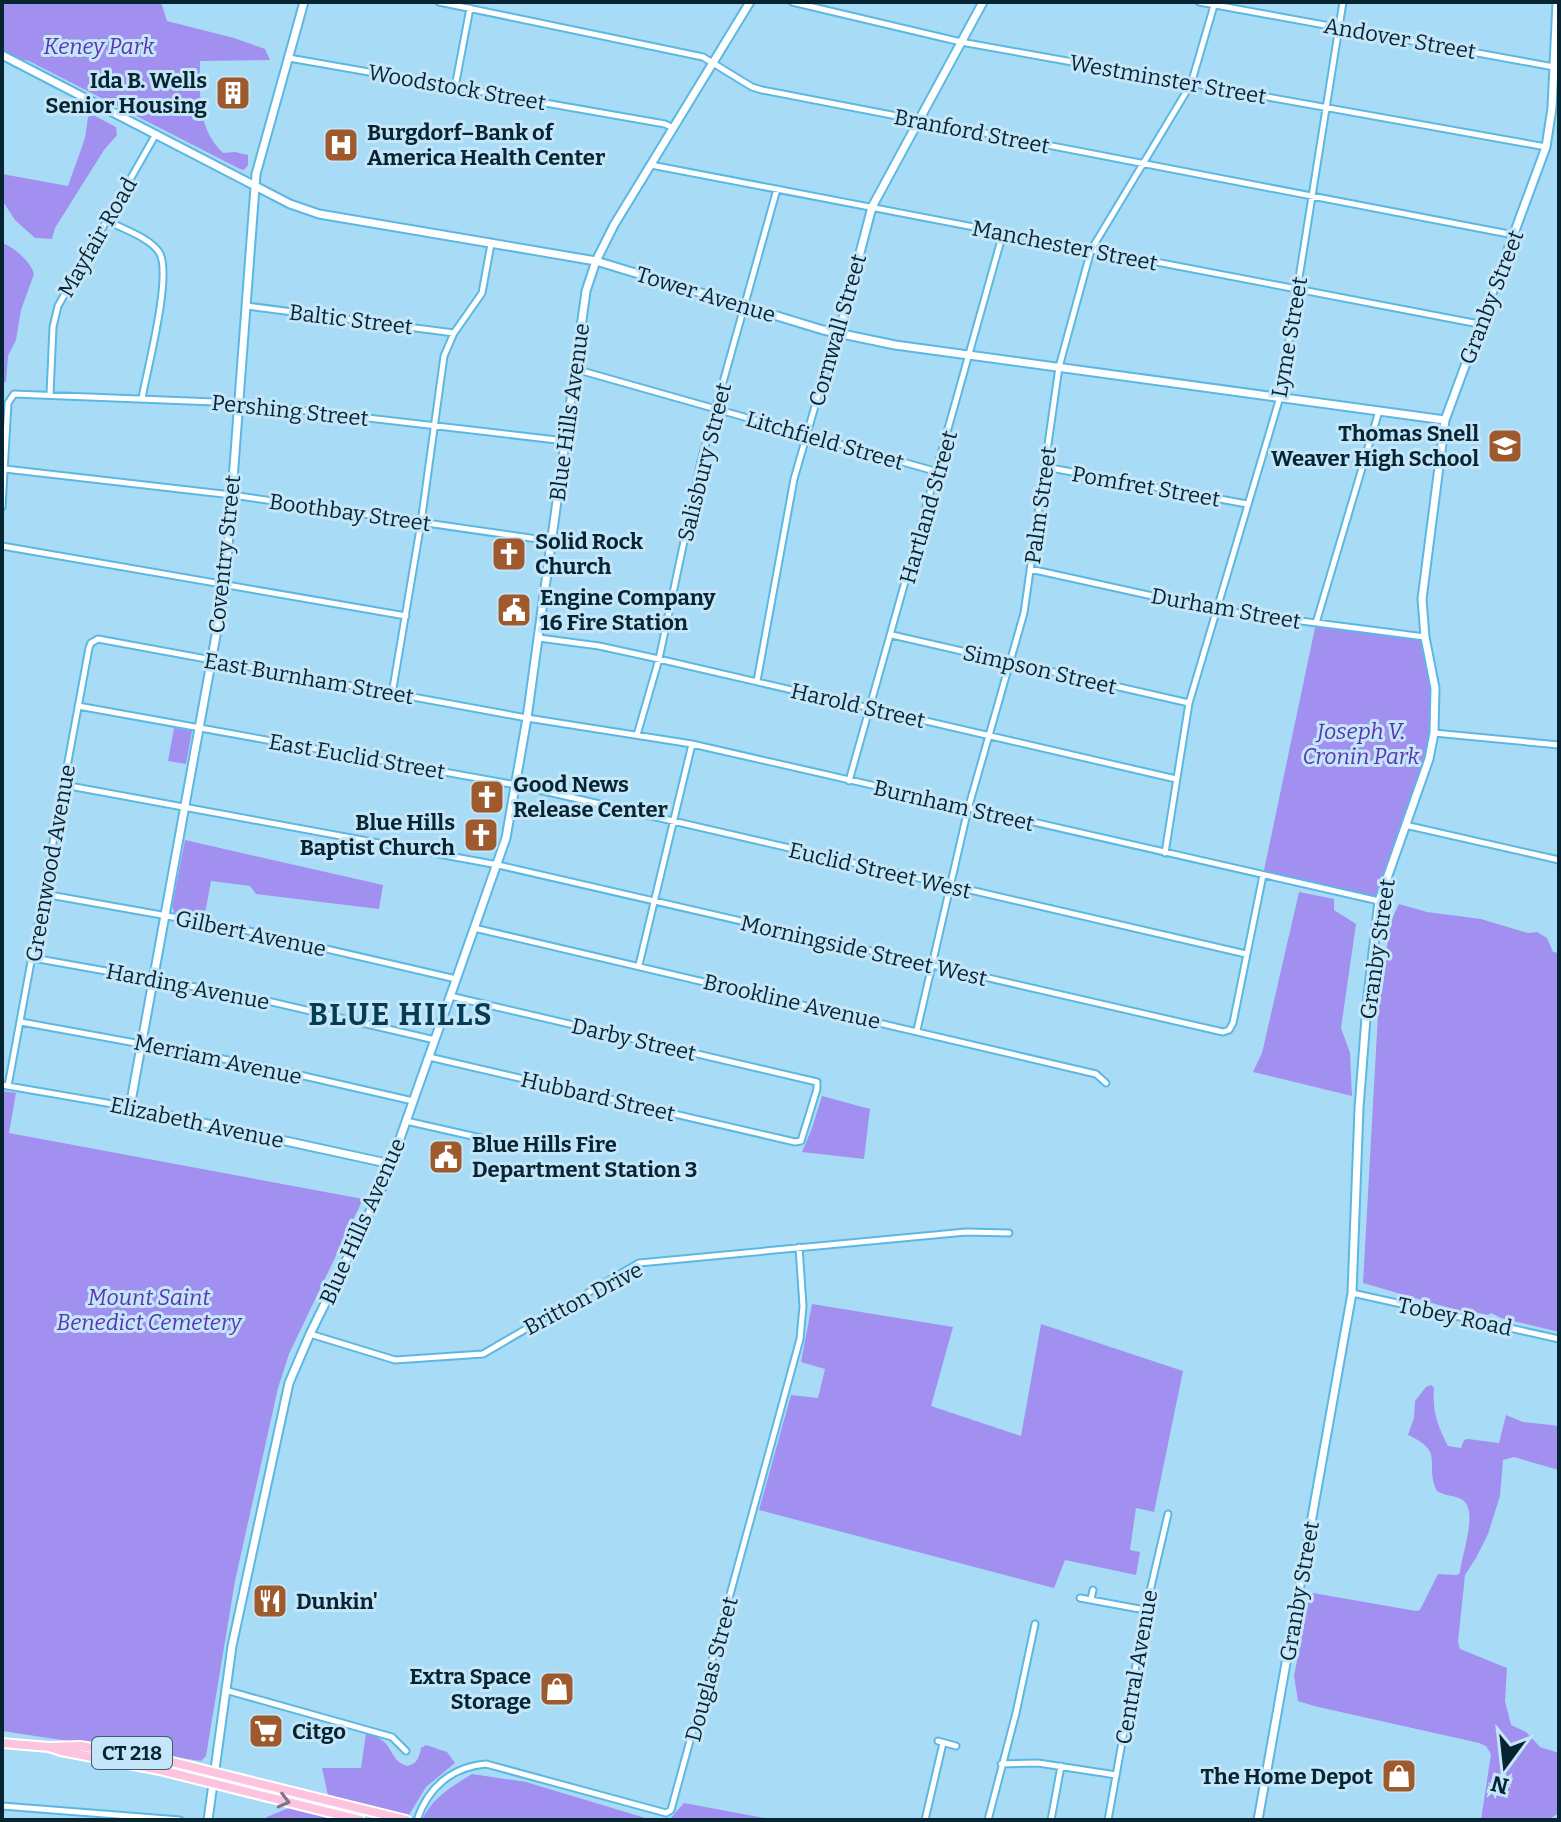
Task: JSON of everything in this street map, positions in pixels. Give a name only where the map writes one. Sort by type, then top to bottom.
[{"type":"main road","name":"Coventry Street","points":[[130,1107],[225,586],[258,167],[304,2]]},
{"type":"main road","name":"Blue Hills Avenue","points":[[208,1820],[225,1690],[240,1608],[294,1369],[391,1164],[498,865],[527,718],[584,300],[596,261],[614,225],[750,2]]},
{"type":"main road","name":"Cornwall Street","points":[[839,333],[872,207],[983,2]]},
{"type":"main road","name":"Granby Street","points":[[1258,1820],[1352,1293],[1359,1110],[1379,901],[1429,759],[1434,733],[1435,688],[1425,637],[1422,599],[1445,420],[1546,147],[1552,108],[1557,2]]},
{"type":"main road","name":"Tower Avenue","points":[[2,55],[255,187],[319,214],[596,261],[839,333],[895,345],[1445,420]]},
{"type":"main road","name":"Elizabeth Avenue","points":[[130,1107],[391,1164]]},
{"type":"main road","name":"CT 218","points":[[2,1743],[80,1746],[129,1753],[214,1771],[406,1820]]},
{"type":"main road","name":"CT 218","points":[[49,1747],[360,1820]]},
{"type":"street","name":"Branford Street","points":[[439,2],[703,57],[762,90],[1514,235]]},
{"type":"street","name":"Westminster Street","points":[[792,2],[961,42],[1546,147]]},
{"type":"street","name":"Andover Street","points":[[1199,2],[1554,67]]},
{"type":"street","name":"Lyme Street","points":[[1165,853],[1189,703],[1280,397],[1343,2]]},
{"type":"street","name":"Palm Street","points":[[917,1030],[968,809],[1024,613],[1059,367],[1091,250],[1191,84],[1215,3]]},
{"type":"street","points":[[455,87],[470,8]]},
{"type":"street","name":"Woodstock Street","points":[[289,58],[665,124],[673,128]]},
{"type":"street","name":"Mayfair Road","points":[[50,394],[55,315],[61,298],[156,134]]},
{"type":"street","name":"Manchester Street","points":[[650,164],[1479,324]]},
{"type":"street","name":"Salisbury Street","points":[[637,735],[659,659],[701,461],[777,189]]},
{"type":"street","points":[[106,220],[149,243],[163,262],[164,284],[142,398]]},
{"type":"street","name":"Hartland Street","points":[[849,781],[1003,233]]},
{"type":"street","points":[[392,694],[421,523],[444,356],[454,333],[482,293],[491,244]]},
{"type":"street","name":"Baltic Street","points":[[247,306],[454,333]]},
{"type":"street","name":"Cornwall Street","points":[[757,682],[794,479],[834,340],[839,333]]},
{"type":"street","name":"Litchfield Street","points":[[575,369],[938,472]]},
{"type":"street","name":"Pershing Street","points":[[4,426],[8,403],[14,394],[50,394],[239,403],[565,441]]},
{"type":"street","points":[[1316,623],[1379,411]]},
{"type":"street","points":[[2,507],[4,426]]},
{"type":"street","name":"Pomfret Street","points":[[1045,467],[1247,504]]},
{"type":"street","name":"Boothbay Street","points":[[5,469],[232,495],[551,541]]},
{"type":"street","points":[[2,546],[406,616]]},
{"type":"street","name":"Durham Street","points":[[1030,569],[1216,610],[1425,637]]},
{"type":"street","name":"Simpson Street","points":[[892,635],[1189,703]]},
{"type":"street","name":"Harold Street","points":[[539,638],[599,646],[659,659],[1176,779]]},
{"type":"street","name":"East Burnham Street","points":[[92,641],[104,640],[527,718]]},
{"type":"street","name":"Greenwood Avenue","points":[[5,1085],[21,1022],[92,641]]},
{"type":"street","name":"East Euclid Street","points":[[78,706],[515,785]]},
{"type":"street","name":"Burnham Street","points":[[527,718],[692,744],[1379,901]]},
{"type":"street","points":[[1434,733],[1559,745]]},
{"type":"street","points":[[639,965],[692,744]]},
{"type":"street","name":"Morningside Street West","points":[[64,785],[498,865],[1219,1031],[1229,1030],[1246,954]]},
{"type":"street","name":"Euclid Street West","points":[[515,785],[1246,954]]},
{"type":"street","points":[[1404,825],[1559,860]]},
{"type":"street","points":[[1246,954],[1263,875]]},
{"type":"street","name":"Gilbert Avenue","points":[[44,894],[277,937],[456,979]]},
{"type":"street","name":"Brookline Avenue","points":[[474,928],[917,1030],[1096,1074],[1106,1083]]},
{"type":"street","name":"Harding Avenue","points":[[33,958],[246,996],[435,1040]]},
{"type":"street","name":"Darby Street","points":[[450,996],[817,1082]]},
{"type":"street","name":"Merriam Avenue","points":[[21,1022],[142,1042],[413,1101]]},
{"type":"street","name":"Hubbard Street","points":[[429,1057],[795,1142],[801,1141],[817,1082]]},
{"type":"street","name":"Elizabeth Avenue","points":[[5,1085],[130,1107]]},
{"type":"street","points":[[406,1121],[481,1138]]},
{"type":"street","name":"Britton Drive","points":[[310,1334],[395,1360],[483,1354],[639,1263],[966,1232],[1009,1233]]},
{"type":"street","name":"Douglas Street","points":[[417,1820],[427,1797],[443,1779],[461,1769],[486,1764],[666,1813],[671,1810],[800,1339],[803,1306],[799,1247]]},
{"type":"street","name":"Tobey Road","points":[[1352,1293],[1559,1339]]},
{"type":"street","name":"Central Avenue","points":[[1108,1820],[1145,1610],[1168,1514]]},
{"type":"street","points":[[1091,1599],[1093,1590]]},
{"type":"street","points":[[1080,1598],[1145,1610]]},
{"type":"street","points":[[988,1820],[1035,1624]]},
{"type":"street","points":[[225,1690],[392,1737],[406,1751]]},
{"type":"street","points":[[925,1820],[940,1742],[956,1746]]},
{"type":"street","points":[[1001,1764],[1021,1762],[1116,1775]]},
{"type":"street","points":[[1051,1820],[1061,1766]]},
{"type":"street","points":[[2,1806],[180,1820]]},
{"type":"green space","name":"Keney Park","points":[[2,2],[161,2],[167,21],[265,49],[270,60],[200,61],[202,111],[208,133],[223,153],[248,155],[248,165],[244,170],[240,169],[29,61],[2,55]]},
{"type":"green space","points":[[93,115],[116,127],[117,135],[104,150],[55,228],[52,239],[35,238],[15,220],[2,200],[2,174],[68,186],[85,138],[88,117]]},
{"type":"green space","points":[[2,243],[21,256],[34,274],[21,310],[16,340],[8,356],[6,381],[2,385]]},
{"type":"green space","name":"Joseph V. Cronin Park","points":[[1316,623],[1425,637],[1432,666],[1434,733],[1379,901],[1263,875]]},
{"type":"green space","points":[[174,728],[192,731],[186,764],[168,761]]},
{"type":"green space","points":[[185,840],[383,885],[379,909],[256,894],[250,886],[211,881],[204,919],[175,913],[172,907]]},
{"type":"green space","points":[[1299,892],[1334,899],[1334,910],[1356,924],[1341,1028],[1350,1053],[1352,1096],[1253,1072],[1262,1053]]},
{"type":"green space","points":[[1399,904],[1427,912],[1481,919],[1528,933],[1537,932],[1547,938],[1553,952],[1559,953],[1559,1332],[1491,1313],[1463,1312],[1363,1283],[1379,997],[1391,921]]},
{"type":"green space","name":"Mount Saint Benedict Cemetery","points":[[2,1091],[16,1093],[9,1133],[363,1199],[289,1354],[278,1388],[235,1581],[206,1756],[201,1761],[2,1731]]},
{"type":"green space","points":[[822,1096],[870,1109],[864,1159],[802,1152]]},
{"type":"green space","points":[[812,1304],[953,1327],[931,1406],[1021,1436],[1041,1324],[1183,1371],[1154,1512],[1136,1508],[1130,1550],[1140,1552],[1136,1575],[1065,1560],[1054,1588],[759,1510],[791,1395],[818,1398],[825,1369],[801,1362]]},
{"type":"green space","points":[[1431,1385],[1434,1388],[1436,1418],[1448,1446],[1461,1448],[1464,1440],[1468,1439],[1499,1443],[1506,1415],[1523,1422],[1559,1426],[1559,1470],[1514,1457],[1503,1460],[1500,1496],[1488,1534],[1465,1575],[1458,1642],[1460,1649],[1507,1668],[1505,1701],[1511,1725],[1526,1732],[1540,1747],[1559,1753],[1559,1813],[1548,1820],[1481,1820],[1491,1754],[1486,1746],[1298,1701],[1294,1676],[1309,1599],[1313,1593],[1416,1611],[1420,1610],[1438,1574],[1460,1573],[1469,1522],[1466,1504],[1461,1499],[1437,1491],[1427,1447],[1408,1435],[1414,1418],[1415,1401]]},
{"type":"green space","points":[[366,1733],[383,1741],[396,1759],[407,1766],[415,1762],[421,1748],[426,1745],[447,1752],[455,1763],[426,1787],[406,1820],[329,1800],[322,1768],[361,1768]]},
{"type":"green space","points":[[472,1774],[526,1782],[652,1820],[422,1820],[437,1799]]},
{"type":"green space","points":[[684,1803],[775,1820],[669,1820]]},
{"type":"green space","points":[[291,1807],[345,1820],[266,1820]]},
{"type":"place","name":"Ida B. Wells Senior Housing","points":[[233,93]]},
{"type":"place","name":"Burgdorf–Bank of America Health Center","points":[[341,145]]},
{"type":"place","name":"Thomas Snell Weaver High School","points":[[1505,446]]},
{"type":"place","name":"Solid Rock Church","points":[[509,554]]},
{"type":"place","name":"Engine Company 16 Fire Station","points":[[514,610]]},
{"type":"place","name":"Good News Release Center","points":[[487,797]]},
{"type":"place","name":"Blue Hills Baptist Church","points":[[481,835]]},
{"type":"place","name":"Blue Hills Fire Department Station 3","points":[[446,1157]]},
{"type":"place","name":"Dunkin'","points":[[270,1601]]},
{"type":"place","name":"Extra Space Storage","points":[[557,1689]]},
{"type":"place","name":"Citgo","points":[[266,1731]]},
{"type":"place","name":"The Home Depot","points":[[1399,1776]]},
{"type":"district","name":"BLUE HILLS","points":[[401,1015]]}]
